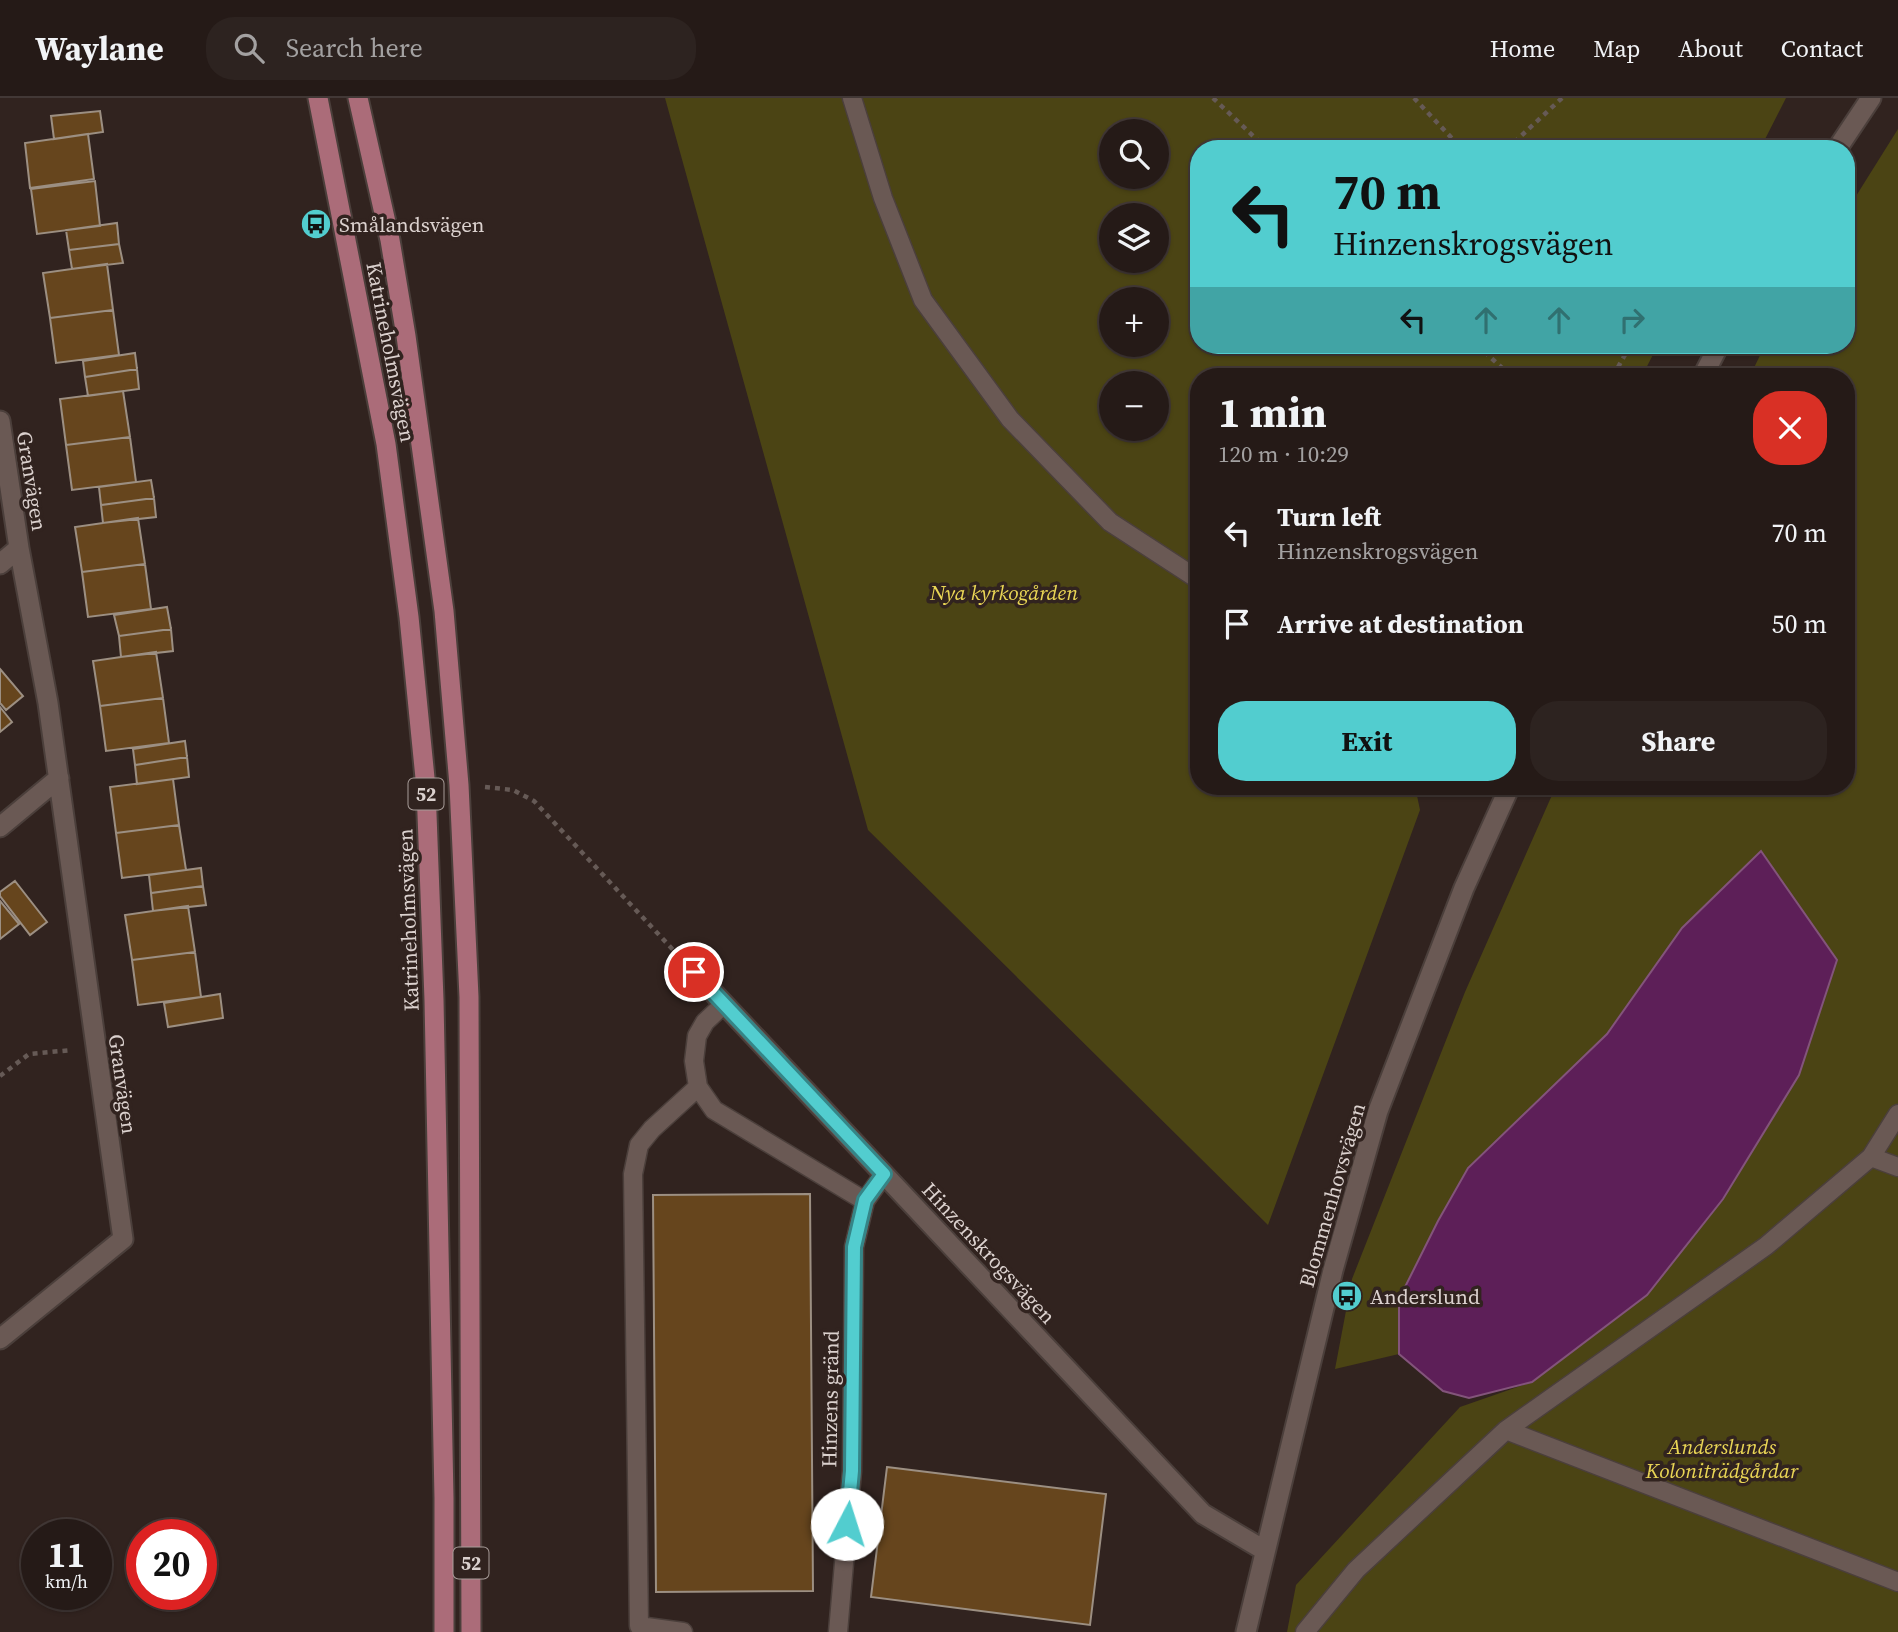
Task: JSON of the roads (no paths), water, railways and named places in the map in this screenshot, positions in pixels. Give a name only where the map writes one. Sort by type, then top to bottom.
[{"type":"main road","name":"Katrineholmsvägen","points":[[318,98],[386,444],[409,617],[426,788],[434,1000],[444,1498],[444,1632]]},
{"type":"main road","name":"Katrineholmsvägen","points":[[358,98],[390,240],[415,402],[444,611],[459,785],[469,998],[471,1632]]},
{"type":"street","points":[[1843,140],[1871,98]]},
{"type":"street","name":"Granvägen","points":[[0,421],[19,548],[48,703],[123,1240],[0,1339]]},
{"type":"street","name":"Granvägen","points":[[0,564],[19,548]]},
{"type":"street","points":[[0,827],[59,778]]},
{"type":"street","name":"Blommenhovsvägen","points":[[1246,1632],[1333,1270],[1378,1111],[1464,888],[1506,795]]},
{"type":"street","name":"Hinzenskrogsvägen","points":[[694,972],[1203,1514],[1264,1550]]},
{"type":"lane","points":[[852,98],[883,198],[923,300],[1010,419],[1110,522],[1190,574]]},
{"type":"lane","points":[[724,1004],[705,1022],[697,1036],[694,1061],[698,1087],[714,1110],[865,1200]]},
{"type":"lane","points":[[683,1632],[639,1626],[633,1174],[639,1145],[652,1129],[698,1087]]},
{"type":"lane","points":[[1305,1632],[1356,1570],[1506,1430],[1766,1246],[1871,1157],[1898,1114]]},
{"type":"lane","points":[[1871,1157],[1898,1167]]},
{"type":"lane","name":"Hinzens gränd","points":[[838,1632],[852,1471],[854,1247],[865,1200],[884,1174]]},
{"type":"lane","points":[[1506,1430],[1898,1582]]},
{"type":"place","name":"Smålandsvägen","points":[[316,224]]},
{"type":"place","name":"Anderslund","points":[[1347,1296]]},
{"type":"park label","name":"Nya kyrkogården","points":[[1004,592]]},
{"type":"park label","name":"Anderslunds Koloniträdgårdar","points":[[1722,1458]]}]
